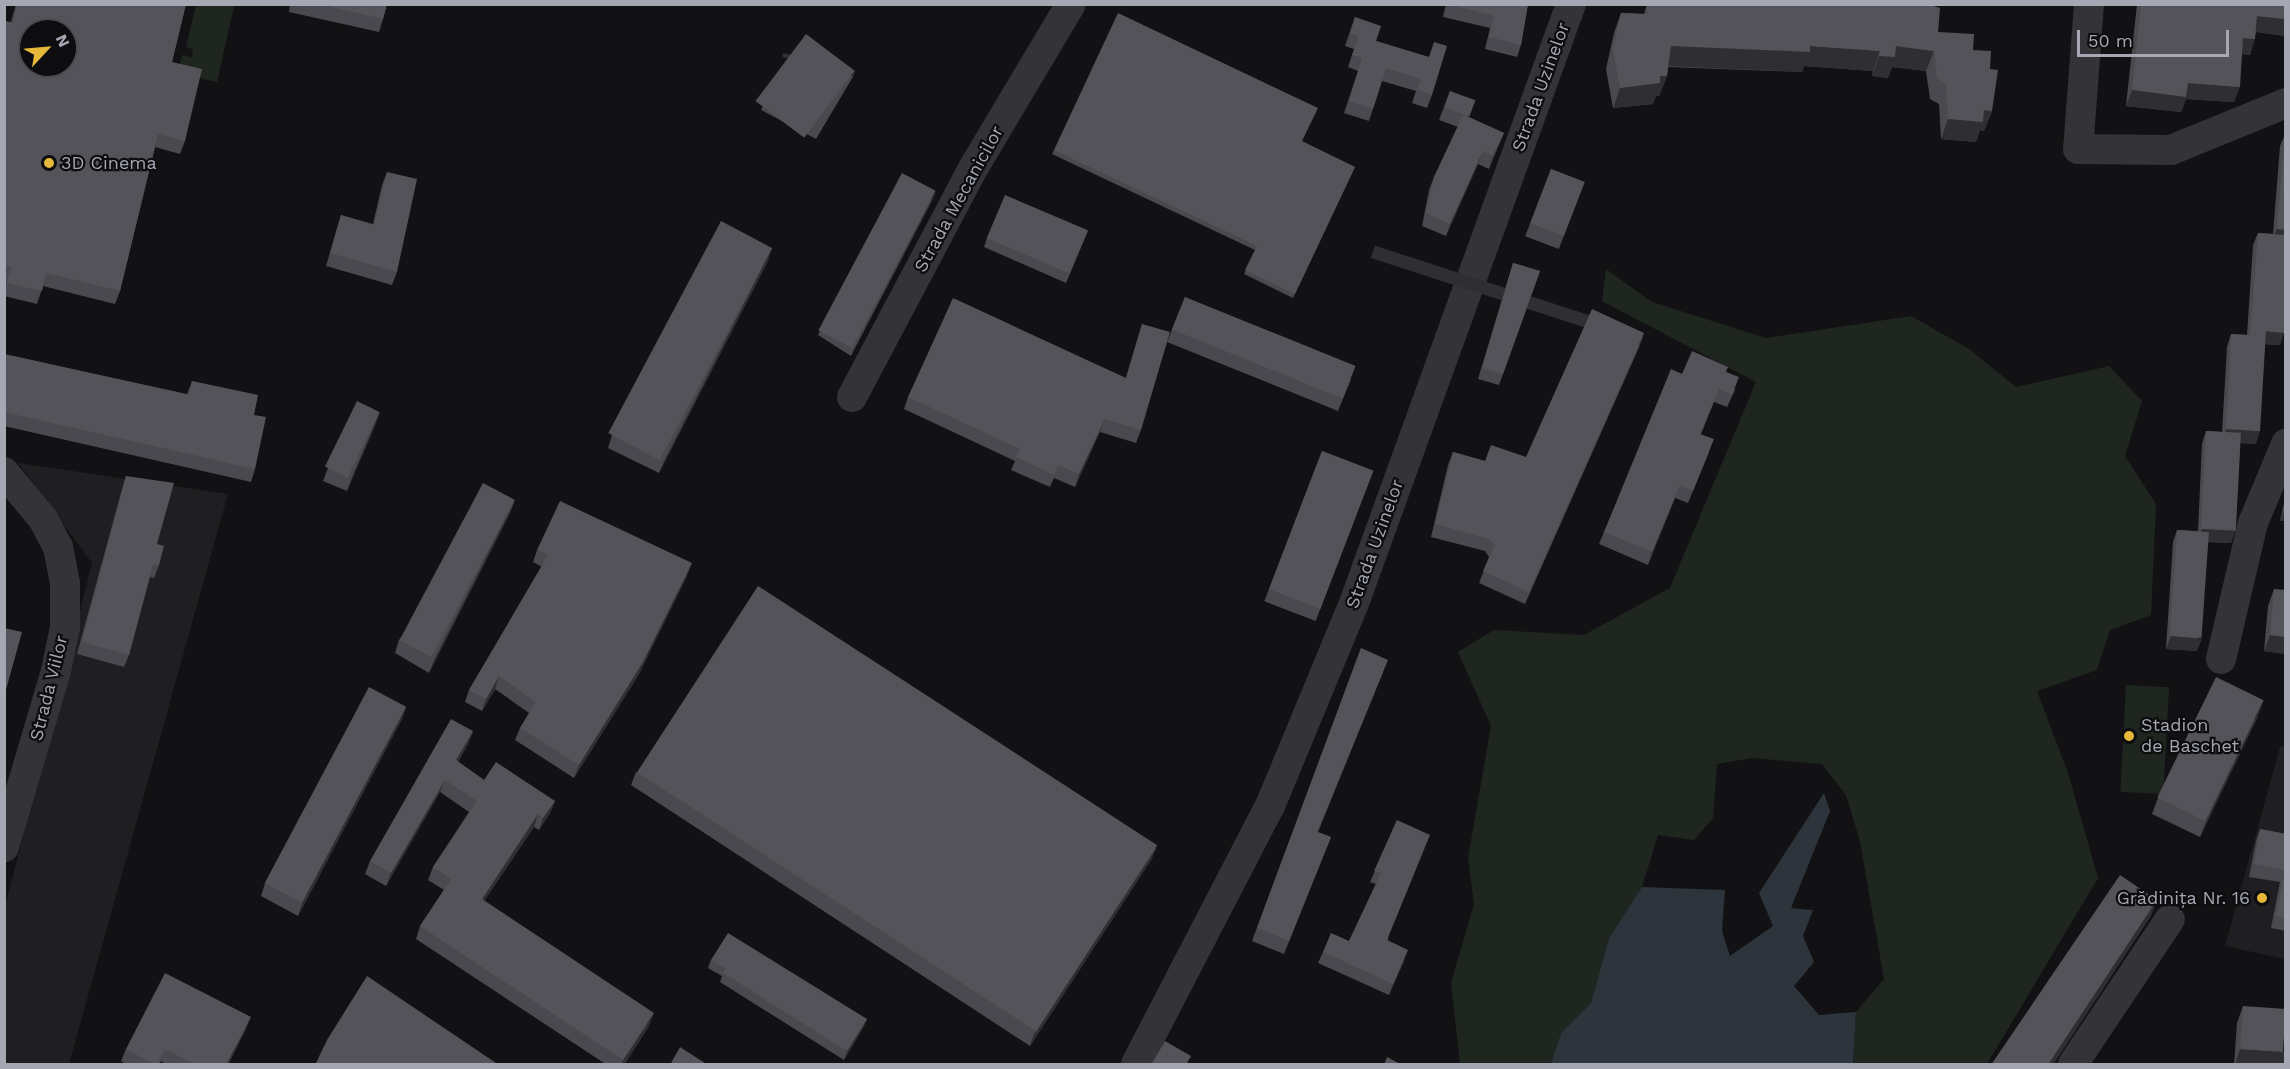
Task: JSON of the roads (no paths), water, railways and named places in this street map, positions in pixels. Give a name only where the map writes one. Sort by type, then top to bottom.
[{"type":"street","name":"Strada Mecanicilor","points":[[852,397],[975,165],[1071,4]]},
{"type":"street","name":"Strada Uzinelor","points":[[1136,1065],[1270,806],[1349,616],[1572,4]]},
{"type":"street","points":[[2089,4],[2078,148],[2171,150],[2286,103]]},
{"type":"street","points":[[2221,659],[2253,523],[2286,444]]},
{"type":"street","name":"Strada Viilor","points":[[4,472],[43,519],[58,547],[65,594],[56,671],[4,847]]},
{"type":"street","points":[[2073,1065],[2170,919]]},
{"type":"place","name":"3D Cinema","points":[[49,163]]},
{"type":"place","name":"Stadion de Baschet","points":[[2129,736]]},
{"type":"place","name":"Grădinița Nr. 16","points":[[2262,898]]}]
